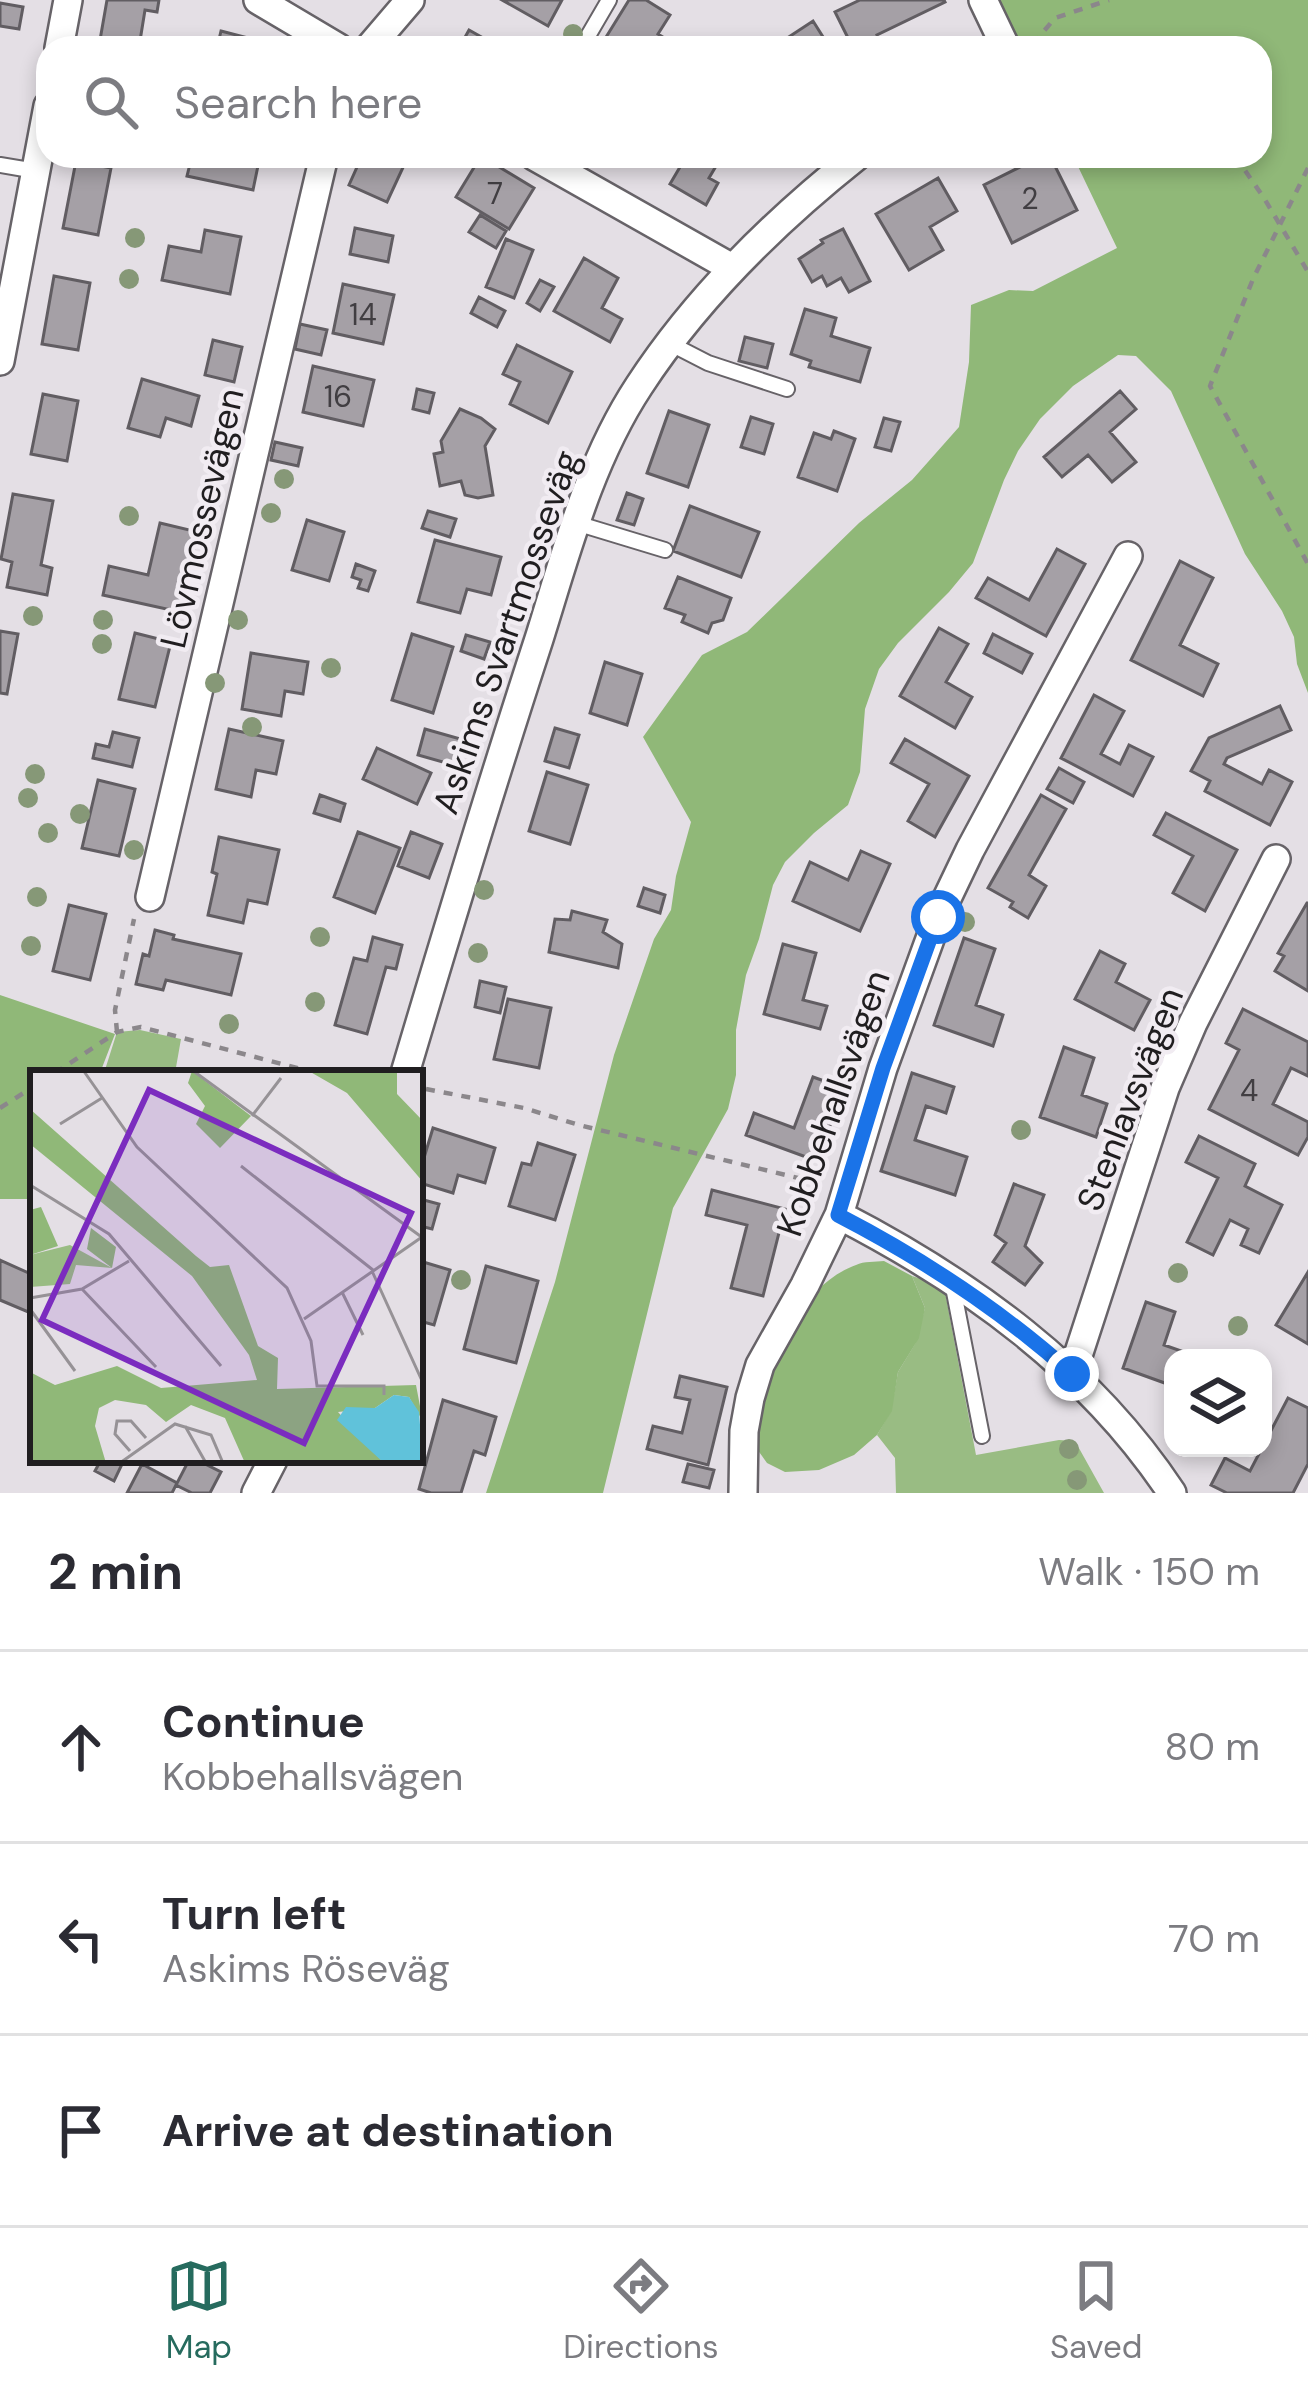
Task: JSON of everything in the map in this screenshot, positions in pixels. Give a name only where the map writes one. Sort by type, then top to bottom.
[{"type":"street","points":[[61,36],[68,0]]},
{"type":"street","points":[[258,0],[319,36]]},
{"type":"street","points":[[379,36],[410,0]]},
{"type":"street","points":[[983,0],[1000,36]]},
{"type":"street","points":[[0,361],[37,168]]},
{"type":"street","name":"Lövmossevägen","points":[[150,897],[321,168]]},
{"type":"street","points":[[555,168],[732,268]]},
{"type":"street","name":"Askims Svartmosseväg","points":[[406,1070],[488,793],[603,453],[639,386],[732,268],[842,168]]},
{"type":"street","name":"Kobbehallsvägen","points":[[742,1493],[744,1431],[760,1365],[805,1285],[843,1202],[883,1068],[938,917],[1128,556]]},
{"type":"street","name":"Stenlavsvägen","points":[[1072,1374],[1165,1088],[1276,860]]},
{"type":"street","points":[[843,1202],[1008,1320],[1072,1374],[1130,1436],[1172,1493]]},
{"type":"street","points":[[256,1493],[269,1463]]},
{"type":"lane","points":[[588,36],[610,0]]},
{"type":"lane","points":[[0,165],[36,171]]},
{"type":"lane","points":[[671,344],[708,364],[787,389]]},
{"type":"lane","points":[[576,523],[665,550]]},
{"type":"lane","points":[[952,1280],[982,1436]]},
{"type":"path","points":[[1040,36],[1055,18],[1109,0]]},
{"type":"path","points":[[1243,168],[1308,272]]},
{"type":"path","points":[[1308,168],[1253,279],[1210,386],[1308,564]]},
{"type":"path","points":[[117,1031],[115,1010],[138,901],[150,897]]},
{"type":"path","points":[[59,1070],[117,1031],[142,1027],[305,1070]]},
{"type":"path","points":[[0,1108],[30,1089]]},
{"type":"path","points":[[423,1090],[524,1108],[843,1202]]},
{"type":"green space","points":[[992,0],[1308,0],[1308,693],[1297,664],[1294,637],[1245,554],[1171,391],[1136,356],[1118,355],[1073,386],[1040,419],[1018,451],[973,563],[879,669],[865,709],[860,772],[848,805],[785,862],[773,885],[746,975],[728,1109],[673,1208],[603,1493],[486,1493],[555,1282],[614,1055],[654,939],[671,910],[691,822],[643,737],[702,655],[747,632],[859,523],[912,480],[959,427],[971,305],[1009,290],[1033,291],[1117,248],[1079,168],[1272,168],[1272,36],[1009,36]]},
{"type":"green space","points":[[0,995],[115,1034],[101,1070],[30,1070],[30,1199],[0,1199]]},
{"type":"green space","points":[[140,1030],[181,1039],[176,1070],[105,1070],[117,1032]]},
{"type":"green space","points":[[884,1261],[912,1276],[925,1308],[919,1338],[898,1372],[892,1411],[877,1435],[854,1455],[819,1470],[785,1472],[767,1463],[757,1449],[765,1392],[785,1335],[808,1300],[838,1274],[859,1264]]},
{"type":"green space","points":[[912,1276],[945,1292],[976,1455],[1075,1441],[1104,1493],[896,1493],[895,1458],[877,1435],[891,1411],[898,1372],[915,1344],[925,1308]]},
{"type":"building","points":[[107,0],[159,0],[157,12],[145,10],[141,36],[101,36]]},
{"type":"building","points":[[502,0],[562,0],[548,26]]},
{"type":"building","points":[[629,0],[646,0],[670,15],[658,34],[661,36],[607,36]]},
{"type":"building","points":[[860,0],[945,2],[877,36],[847,36],[835,12]]},
{"type":"building","points":[[0,3],[23,7],[19,29],[0,26]]},
{"type":"building","points":[[813,21],[822,36],[790,36]]},
{"type":"building","points":[[75,168],[111,168],[98,235],[63,228]]},
{"type":"building","points":[[189,168],[258,168],[253,190],[187,176]]},
{"type":"building","points":[[357,168],[403,168],[387,202],[349,185]]},
{"type":"building","points":[[474,168],[501,168],[534,188],[509,229],[456,197]]},
{"type":"building","points":[[679,168],[715,168],[709,178],[718,183],[706,205],[670,184]]},
{"type":"building","points":[[1018,168],[1056,168],[1077,210],[1012,243],[984,185]]},
{"type":"building","points":[[938,178],[957,211],[930,227],[943,250],[909,270],[876,214]]},
{"type":"building","points":[[480,215],[506,231],[496,248],[469,232]]},
{"type":"building","points":[[355,228],[393,236],[388,262],[350,254]]},
{"type":"building","points":[[843,229],[870,281],[849,292],[841,278],[827,286],[822,276],[812,282],[799,259]]},
{"type":"building","points":[[205,230],[241,237],[230,294],[162,280],[169,246],[201,252]]},
{"type":"building","points":[[506,239],[533,250],[514,298],[486,287]]},
{"type":"building","points":[[584,258],[618,278],[602,308],[622,319],[610,342],[554,311]]},
{"type":"building","points":[[54,276],[90,283],[78,350],[42,344]]},
{"type":"building","points":[[540,280],[554,287],[540,311],[527,303]]},
{"type":"building","points":[[343,284],[394,295],[383,344],[333,333]]},
{"type":"building","points":[[479,297],[505,311],[497,327],[471,313]]},
{"type":"building","points":[[805,309],[836,318],[831,336],[870,348],[860,382],[809,367],[811,361],[791,354]]},
{"type":"building","points":[[300,324],[327,330],[321,355],[295,349]]},
{"type":"building","points":[[745,337],[773,344],[767,368],[739,361]]},
{"type":"building","points":[[213,340],[242,347],[234,382],[205,375]]},
{"type":"building","points":[[517,345],[572,372],[548,423],[510,404],[520,382],[503,374]]},
{"type":"building","points":[[313,366],[374,380],[363,426],[303,412]]},
{"type":"building","points":[[142,379],[199,396],[191,426],[166,418],[160,437],[128,428]]},
{"type":"building","points":[[417,389],[434,393],[429,413],[413,409]]},
{"type":"building","points":[[1120,391],[1136,409],[1110,432],[1136,462],[1112,482],[1088,455],[1062,477],[1044,457]]},
{"type":"building","points":[[43,394],[78,401],[67,461],[31,454]]},
{"type":"building","points":[[460,409],[495,429],[485,446],[493,495],[465,495],[461,481],[440,486],[434,454],[443,452],[441,441]]},
{"type":"building","points":[[669,411],[709,425],[688,487],[647,473]]},
{"type":"building","points":[[751,417],[773,424],[764,454],[741,447]]},
{"type":"building","points":[[884,418],[900,422],[891,451],[875,447]]},
{"type":"building","points":[[834,431],[855,439],[837,491],[798,477],[814,433],[831,439]]},
{"type":"building","points":[[275,442],[302,448],[298,466],[271,460]]},
{"type":"building","points":[[627,493],[643,499],[634,525],[617,520]]},
{"type":"building","points":[[13,494],[53,501],[41,565],[52,568],[47,595],[7,587],[12,562],[1,559]]},
{"type":"building","points":[[690,506],[759,532],[741,577],[673,551]]},
{"type":"building","points":[[428,511],[456,519],[450,537],[422,528]]},
{"type":"building","points":[[307,520],[344,532],[329,581],[292,570]]},
{"type":"building","points":[[160,523],[198,532],[180,612],[103,595],[109,566],[148,575]]},
{"type":"building","points":[[435,540],[501,557],[491,595],[467,589],[460,613],[418,602]]},
{"type":"building","points":[[1057,549],[1085,564],[1046,636],[976,598],[988,578],[1029,600]]},
{"type":"building","points":[[1180,561],[1213,578],[1180,645],[1218,664],[1203,696],[1131,660]]},
{"type":"building","points":[[356,564],[375,571],[368,591],[358,588],[361,580],[352,577]]},
{"type":"building","points":[[678,577],[731,598],[723,620],[712,623],[708,633],[682,622],[685,615],[665,608]]},
{"type":"building","points":[[939,628],[968,644],[946,682],[972,697],[955,728],[900,696]]},
{"type":"building","points":[[0,631],[18,634],[7,694],[0,693]]},
{"type":"building","points":[[135,633],[171,642],[155,707],[119,699]]},
{"type":"building","points":[[412,634],[453,647],[433,713],[392,700]]},
{"type":"building","points":[[993,634],[1032,654],[1022,673],[984,653]]},
{"type":"building","points":[[466,635],[490,642],[484,659],[461,651]]},
{"type":"building","points":[[251,653],[308,662],[303,694],[285,691],[281,716],[242,709]]},
{"type":"building","points":[[605,662],[642,674],[627,725],[590,713]]},
{"type":"building","points":[[1094,695],[1124,711],[1101,754],[1120,764],[1129,745],[1153,757],[1133,796],[1061,758]]},
{"type":"building","points":[[1280,706],[1291,730],[1227,758],[1224,764],[1262,784],[1269,770],[1292,782],[1270,825],[1205,791],[1210,781],[1191,771],[1209,738]]},
{"type":"building","points":[[555,728],[579,735],[569,768],[545,761]]},
{"type":"building","points":[[229,729],[283,741],[276,774],[256,770],[251,797],[216,789]]},
{"type":"building","points":[[425,729],[464,740],[457,766],[418,755]]},
{"type":"building","points":[[113,732],[139,738],[132,767],[93,758],[96,744],[109,747]]},
{"type":"building","points":[[905,739],[969,776],[935,837],[908,821],[929,784],[891,763]]},
{"type":"building","points":[[377,748],[431,773],[417,804],[363,779]]},
{"type":"building","points":[[1059,768],[1084,782],[1073,803],[1047,789]]},
{"type":"building","points":[[547,772],[588,785],[570,844],[529,831]]},
{"type":"building","points":[[98,780],[135,789],[119,856],[82,848]]},
{"type":"building","points":[[320,795],[345,804],[340,821],[314,813]]},
{"type":"building","points":[[1041,795],[1066,809],[1029,875],[1046,886],[1028,918],[1010,907],[1013,902],[988,888]]},
{"type":"building","points":[[1166,813],[1237,850],[1205,911],[1173,893],[1193,856],[1154,835]]},
{"type":"building","points":[[358,832],[400,848],[375,913],[334,897]]},
{"type":"building","points":[[411,832],[442,844],[429,878],[398,866]]},
{"type":"building","points":[[219,837],[279,850],[267,904],[248,900],[243,923],[208,915]]},
{"type":"building","points":[[861,851],[890,864],[860,931],[793,901],[810,862],[848,880]]},
{"type":"building","points":[[644,888],[665,895],[660,913],[638,906]]},
{"type":"building","points":[[1308,903],[1308,991],[1275,971],[1284,956],[1278,953]]},
{"type":"building","points":[[69,905],[106,914],[90,980],[53,971]]},
{"type":"building","points":[[572,911],[607,920],[603,932],[622,944],[618,968],[549,952],[555,919],[570,920]]},
{"type":"building","points":[[155,930],[174,935],[173,939],[241,954],[231,995],[166,980],[163,990],[136,984]]},
{"type":"building","points":[[373,937],[402,945],[396,969],[386,967],[367,1034],[335,1025],[354,958],[367,961]]},
{"type":"building","points":[[964,938],[995,949],[976,1005],[1003,1015],[993,1046],[934,1025]]},
{"type":"building","points":[[783,944],[816,953],[803,1000],[827,1006],[820,1029],[764,1014]]},
{"type":"building","points":[[1100,951],[1125,964],[1116,982],[1150,1000],[1134,1030],[1075,999]]},
{"type":"building","points":[[480,981],[506,987],[500,1013],[475,1007]]},
{"type":"building","points":[[508,999],[551,1008],[539,1068],[494,1059]]},
{"type":"building","points":[[1243,1009],[1308,1042],[1308,1076],[1291,1068],[1273,1104],[1308,1122],[1308,1137],[1298,1155],[1209,1109],[1239,1050],[1226,1043]]},
{"type":"building","points":[[1064,1047],[1094,1058],[1082,1095],[1107,1104],[1096,1137],[1040,1117]]},
{"type":"building","points":[[912,1073],[954,1087],[946,1113],[926,1106],[915,1140],[967,1157],[955,1195],[881,1171]]},
{"type":"building","points":[[813,1077],[844,1088],[817,1161],[746,1135],[754,1113],[794,1128]]},
{"type":"building","points":[[433,1128],[495,1148],[485,1183],[458,1175],[453,1193],[423,1184],[423,1161]]},
{"type":"building","points":[[1199,1136],[1255,1164],[1245,1186],[1282,1205],[1259,1253],[1241,1245],[1248,1229],[1230,1220],[1213,1255],[1187,1242],[1218,1178],[1186,1162]]},
{"type":"building","points":[[538,1143],[575,1155],[555,1220],[509,1206],[522,1163],[531,1165]]},
{"type":"building","points":[[1014,1184],[1044,1195],[1025,1246],[1042,1263],[1025,1285],[993,1262],[1006,1243],[995,1235]]},
{"type":"building","points":[[712,1190],[785,1209],[763,1296],[731,1288],[747,1225],[706,1215]]},
{"type":"building","points":[[423,1200],[439,1204],[432,1229],[423,1227]]},
{"type":"building","points":[[0,1260],[30,1274],[30,1313],[0,1300]]},
{"type":"building","points":[[423,1262],[450,1270],[434,1325],[423,1322]]},
{"type":"building","points":[[486,1266],[538,1281],[516,1363],[464,1349]]},
{"type":"building","points":[[1308,1272],[1308,1344],[1276,1325]]},
{"type":"building","points":[[1146,1302],[1175,1312],[1164,1345],[1176,1349],[1164,1349],[1164,1383],[1123,1368]]},
{"type":"building","points":[[680,1376],[727,1387],[708,1465],[647,1449],[653,1426],[682,1433],[690,1400],[675,1397]]},
{"type":"building","points":[[1288,1398],[1308,1408],[1308,1464],[1293,1493],[1227,1493],[1211,1485],[1225,1458],[1250,1471],[1257,1457],[1272,1457],[1272,1429]]},
{"type":"building","points":[[443,1400],[496,1417],[485,1455],[474,1451],[461,1493],[419,1489]]},
{"type":"building","points":[[99,1463],[123,1463],[114,1481],[95,1471]]},
{"type":"building","points":[[187,1463],[203,1463],[221,1472],[210,1493],[192,1493],[176,1485]]},
{"type":"building","points":[[142,1464],[177,1483],[172,1493],[127,1493]]},
{"type":"building","points":[[688,1464],[714,1470],[709,1488],[683,1482]]},
{"type":"route","points":[[938,917],[883,1068],[838,1215],[952,1280],[1072,1374]]}]
